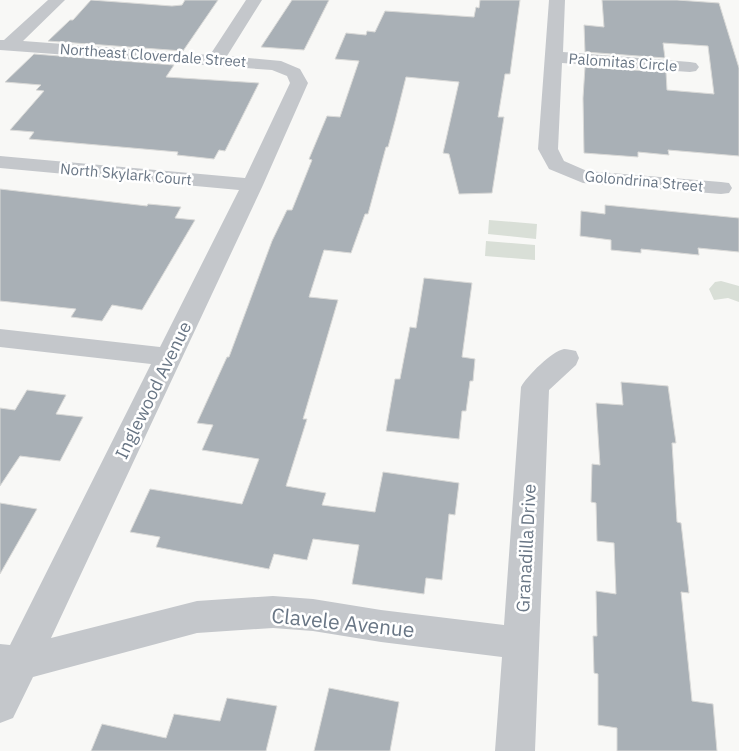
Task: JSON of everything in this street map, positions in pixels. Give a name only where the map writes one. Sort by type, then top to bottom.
[{"type":"street","points":[[5,44],[57,0]]},
{"type":"street","points":[[216,60],[254,0]]},
{"type":"street","name":"Golondrina Street","points":[[557,0],[548,149],[556,165],[583,177],[721,188]]},
{"type":"street","name":"Northeast Cloverdale Street","points":[[5,44],[275,65],[294,73]]},
{"type":"street","name":"Palomitas Circle","points":[[555,57],[690,67]]},
{"type":"street","name":"Inglewood Avenue","points":[[0,705],[11,662],[168,357],[252,185],[299,83],[294,73]]},
{"type":"street","name":"North Skylark Court","points":[[0,162],[252,185]]},
{"type":"street","points":[[0,338],[168,357]]},
{"type":"street","name":"Granadilla Drive","points":[[515,751],[535,387],[566,358]]},
{"type":"street","name":"Clavele Avenue","points":[[11,662],[197,617],[273,612],[313,615],[381,626],[520,643]]},
{"type":"shaded area","points":[[489,220],[537,224],[536,239],[488,234]]},
{"type":"shaded area","points":[[486,241],[535,245],[535,260],[485,256]]},
{"type":"shaded area","points":[[721,281],[739,286],[739,302],[728,298],[714,300],[709,289],[715,282]]},
{"type":"building","points":[[91,0],[172,6],[182,5],[185,0],[218,0],[183,51],[48,41],[70,20],[73,20]]},
{"type":"building","points":[[292,0],[329,0],[304,50],[261,47]]},
{"type":"building","points":[[480,0],[520,0],[510,74],[505,74],[498,117],[504,117],[492,193],[459,194],[449,154],[443,153],[459,82],[406,77],[368,214],[365,214],[351,253],[324,250],[309,297],[338,300],[303,419],[307,419],[286,486],[326,493],[322,505],[375,512],[383,472],[459,483],[455,515],[449,514],[442,580],[426,578],[424,594],[352,584],[359,545],[313,539],[307,560],[274,554],[269,569],[156,547],[160,537],[130,532],[150,489],[242,504],[259,459],[202,450],[213,425],[197,423],[227,357],[229,357],[272,241],[287,210],[292,210],[312,160],[309,159],[327,116],[340,117],[359,61],[335,59],[346,33],[366,35],[367,31],[375,32],[385,11],[474,17],[476,7],[479,8]]},
{"type":"building","points":[[602,0],[677,0],[719,3],[739,68],[739,156],[668,150],[669,155],[638,152],[638,157],[584,153],[583,98],[585,67],[666,72],[667,90],[714,94],[708,46],[663,43],[665,58],[585,52],[584,25],[604,27]]},
{"type":"building","points":[[34,54],[174,65],[166,77],[259,83],[225,151],[219,150],[214,159],[177,155],[178,152],[29,139],[34,132],[10,130],[44,91],[36,90],[41,85],[5,82]]},
{"type":"building","points":[[0,189],[147,206],[148,204],[181,207],[175,218],[195,220],[142,310],[112,305],[102,321],[71,317],[76,309],[0,301]]},
{"type":"building","points":[[605,205],[739,218],[739,252],[698,248],[699,255],[641,249],[641,253],[611,250],[611,240],[580,236],[581,211],[605,214]]},
{"type":"building","points":[[424,278],[472,283],[462,357],[475,359],[473,381],[470,381],[466,411],[462,411],[459,439],[386,431],[395,379],[400,379],[410,327],[416,328]]},
{"type":"building","points":[[621,382],[668,386],[676,443],[672,443],[677,522],[681,523],[689,593],[681,592],[692,701],[713,704],[717,751],[617,751],[617,728],[598,725],[598,674],[594,673],[593,636],[597,636],[596,591],[616,594],[614,543],[597,541],[596,503],[591,502],[592,464],[600,465],[596,403],[623,405]]},
{"type":"building","points":[[27,390],[66,395],[56,414],[83,417],[60,461],[20,456],[0,486],[0,408],[15,410]]},
{"type":"building","points":[[0,503],[37,509],[0,574]]},
{"type":"building","points":[[329,688],[399,702],[390,751],[314,751]]},
{"type":"building","points":[[227,698],[277,706],[266,751],[91,751],[102,724],[166,738],[174,714],[220,721]]}]
